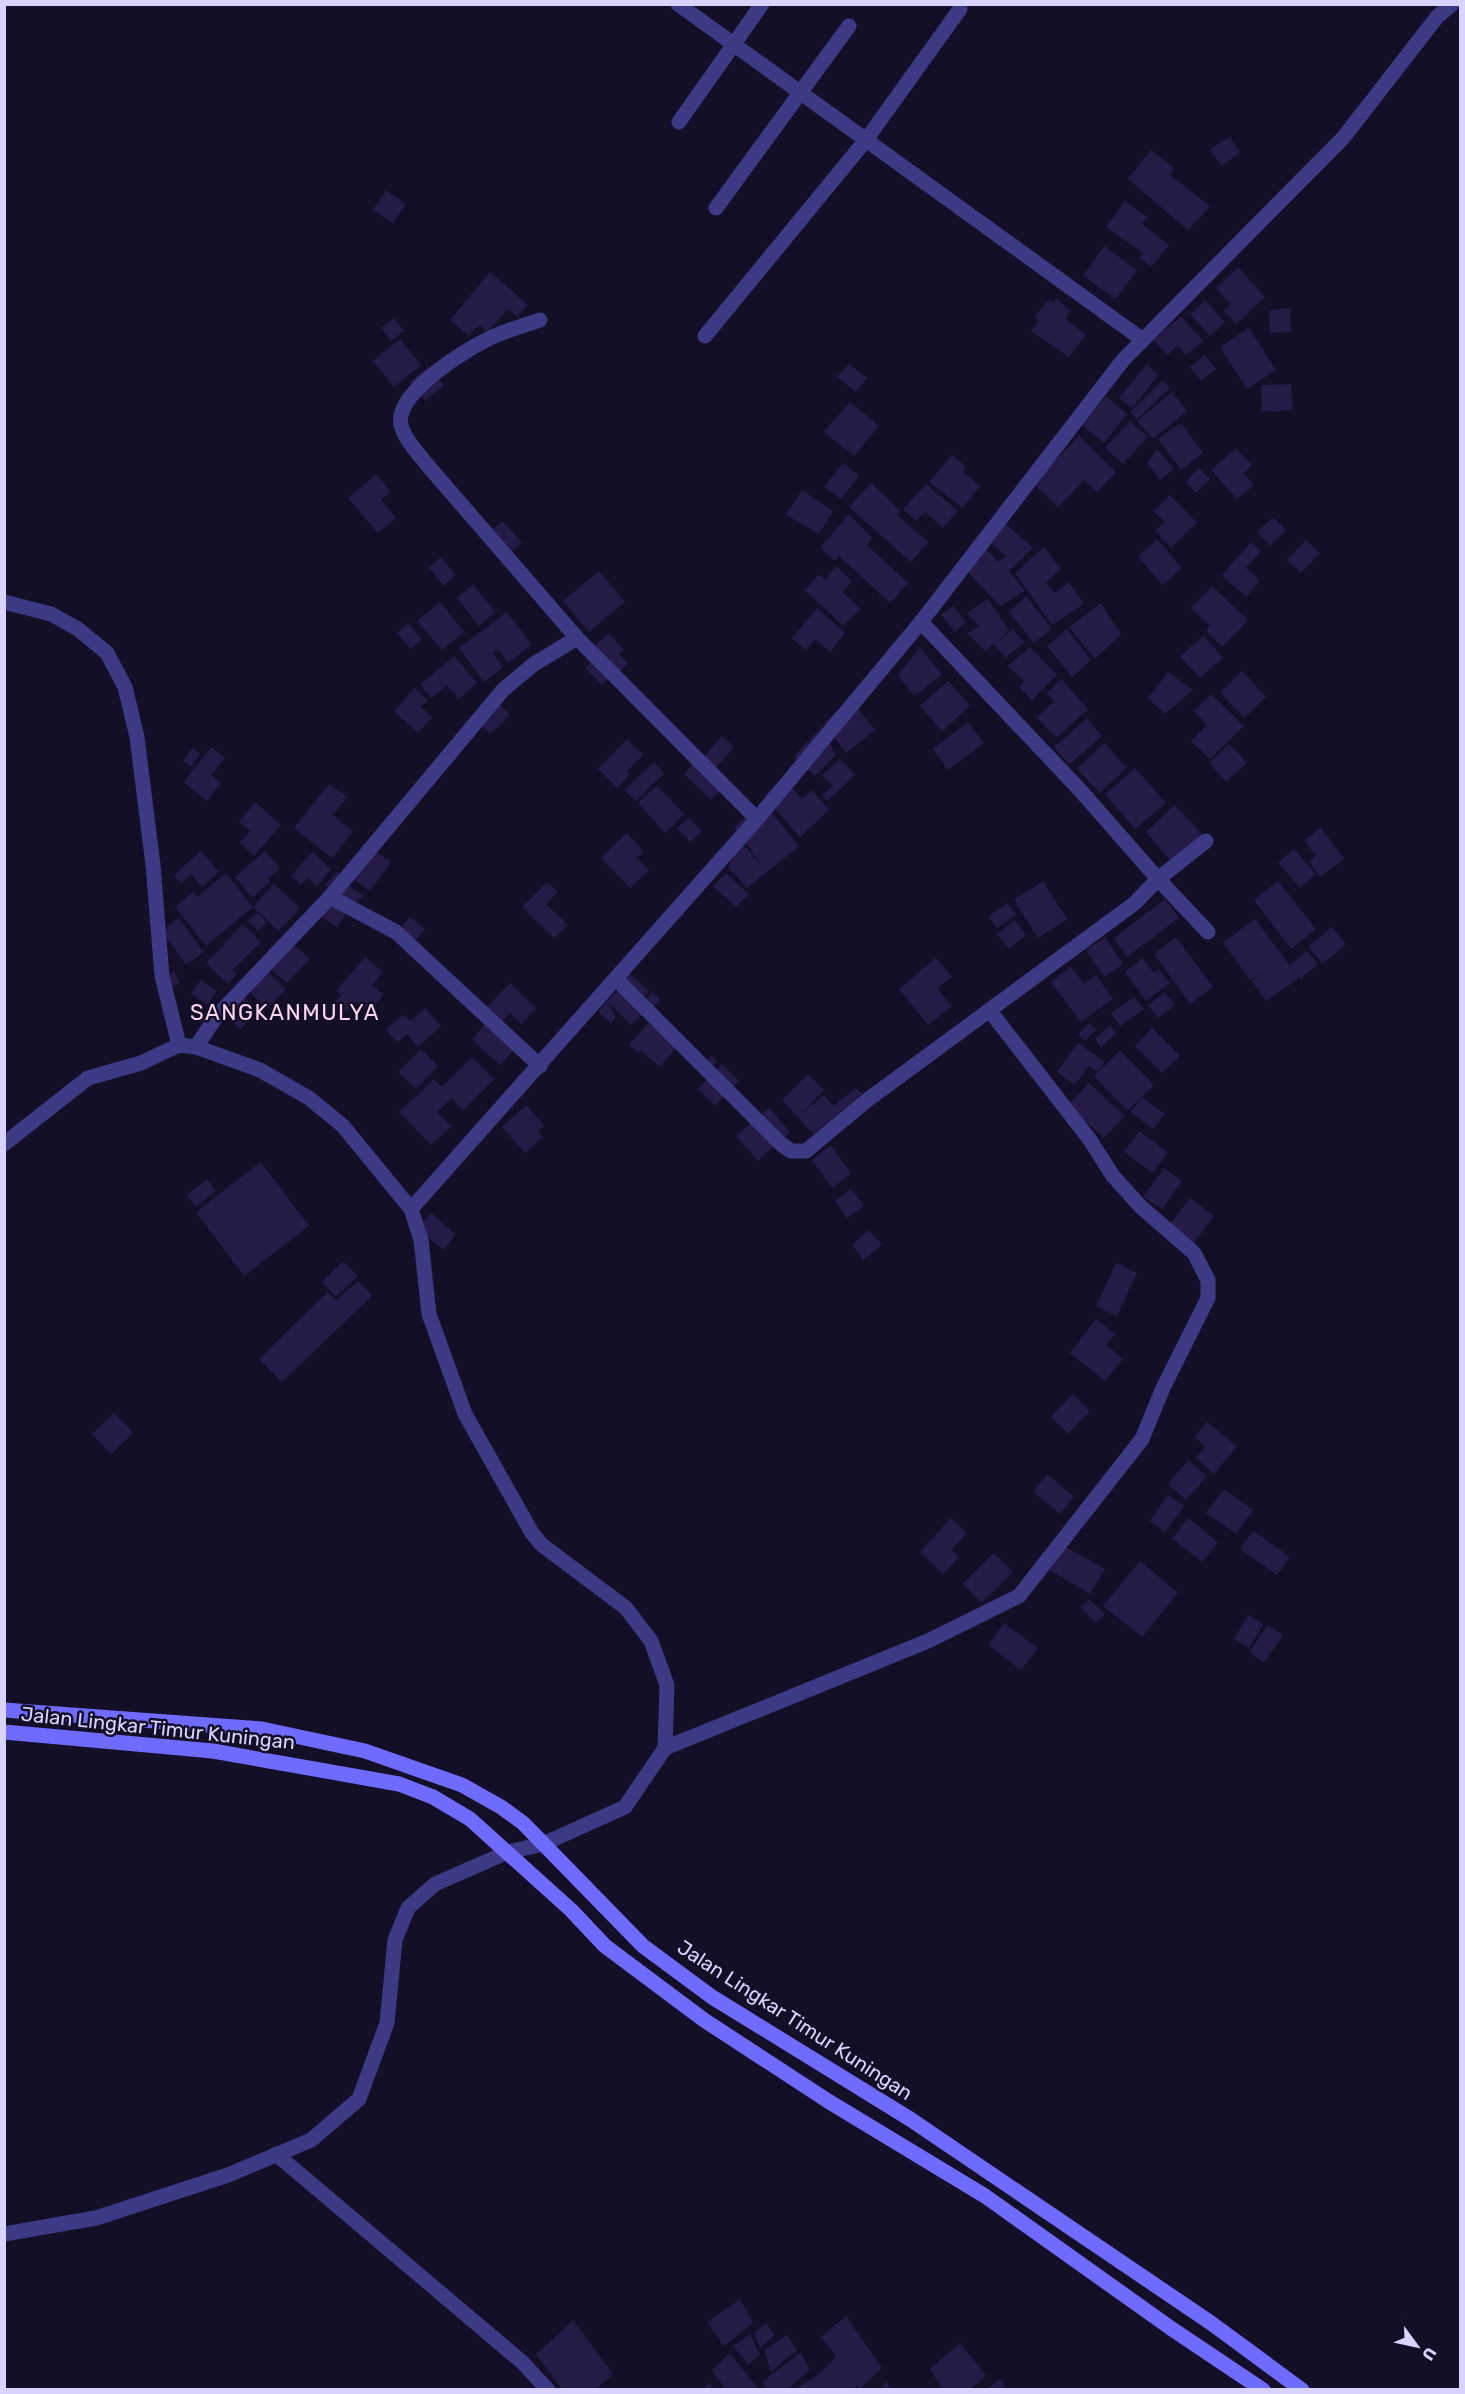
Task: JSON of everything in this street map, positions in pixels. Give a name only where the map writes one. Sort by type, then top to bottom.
[{"type":"main road","name":"Jalan Lingkar Timur Kuningan","points":[[4,1710],[262,1729],[365,1751],[462,1785],[501,1807],[523,1823],[643,1946],[712,1997],[910,2119],[1211,2323],[1302,2390]]},
{"type":"main road","name":"Jalan Lingkar Timur Kuningan","points":[[4,1732],[213,1751],[399,1784],[433,1797],[470,1819],[571,1910],[605,1946],[704,2020],[828,2101],[985,2196],[1263,2390]]},
{"type":"street","points":[[678,4],[1143,340]]},
{"type":"street","points":[[678,122],[762,4]]},
{"type":"street","points":[[411,1209],[617,980],[757,819],[921,621],[1123,360],[1343,138],[1437,17],[1452,4]]},
{"type":"street","points":[[705,336],[866,140],[960,9]]},
{"type":"street","points":[[716,208],[849,26]]},
{"type":"street","points":[[540,320],[496,335],[449,362],[425,381],[402,413],[401,424],[408,441],[577,638],[757,819]]},
{"type":"street","points":[[4,602],[51,614],[78,629],[107,653],[125,687],[137,737],[153,865],[162,976],[179,1046]]},
{"type":"street","points":[[921,621],[1080,790],[1208,932]]},
{"type":"street","points":[[196,1047],[216,1017],[330,897],[503,690],[534,664],[577,638]]},
{"type":"street","points":[[617,980],[781,1144],[791,1151],[806,1151],[866,1101],[1136,903],[1158,879],[1206,841]]},
{"type":"street","points":[[330,897],[396,932],[540,1066]]},
{"type":"street","points":[[665,1748],[928,1641],[1019,1596],[1142,1439],[1163,1388],[1208,1298],[1208,1280],[1194,1253],[1140,1206],[1113,1176],[1090,1140],[990,1011]]},
{"type":"street","points":[[4,1144],[88,1078],[141,1063],[179,1046],[196,1047],[260,1070],[309,1098],[343,1126],[411,1209],[421,1240],[429,1314],[465,1414],[532,1533],[542,1545],[626,1608],[651,1641],[667,1685],[665,1748],[625,1807],[543,1844],[508,1852],[435,1884],[408,1908],[395,1940],[387,2023],[359,2099],[311,2140],[228,2175],[96,2218],[4,2234]]},
{"type":"street","points":[[276,2154],[522,2362],[548,2390]]},
{"type":"building","points":[[1230,137],[1240,153],[1221,166],[1210,149]]},
{"type":"building","points":[[1151,150],[1174,168],[1170,175],[1210,206],[1188,230],[1128,179]]},
{"type":"building","points":[[386,190],[406,204],[393,223],[373,210]]},
{"type":"building","points":[[1125,201],[1147,217],[1142,224],[1169,245],[1151,267],[1139,258],[1143,253],[1106,227]]},
{"type":"building","points":[[1104,246],[1137,270],[1116,299],[1083,276]]},
{"type":"building","points":[[1238,267],[1265,297],[1236,324],[1224,311],[1231,305],[1216,288]]},
{"type":"building","points":[[490,272],[528,305],[517,317],[508,309],[487,332],[479,325],[469,336],[450,320]]},
{"type":"building","points":[[1056,298],[1070,311],[1066,319],[1086,335],[1069,357],[1031,331],[1039,321],[1035,317],[1048,300],[1054,303]]},
{"type":"building","points":[[1205,300],[1225,322],[1210,336],[1190,314]]},
{"type":"building","points":[[1290,308],[1291,332],[1270,333],[1269,310]]},
{"type":"building","points":[[1181,316],[1203,341],[1186,355],[1178,346],[1167,355],[1154,340]]},
{"type":"building","points":[[394,318],[404,331],[391,341],[381,328]]},
{"type":"building","points":[[1249,328],[1276,370],[1247,389],[1220,347]]},
{"type":"building","points":[[400,339],[421,365],[394,387],[373,361]]},
{"type":"building","points":[[1205,355],[1216,369],[1201,381],[1190,367]]},
{"type":"building","points":[[849,364],[867,378],[856,392],[837,377]]},
{"type":"building","points":[[1147,364],[1159,375],[1132,408],[1119,398]]},
{"type":"building","points":[[428,367],[444,385],[425,401],[409,383]]},
{"type":"building","points":[[1163,380],[1170,388],[1137,419],[1130,412]]},
{"type":"building","points":[[1291,384],[1293,410],[1262,412],[1261,385]]},
{"type":"building","points":[[1172,392],[1187,411],[1153,439],[1137,421]]},
{"type":"building","points":[[1106,396],[1127,414],[1104,443],[1082,425]]},
{"type":"building","points":[[850,402],[879,426],[854,456],[824,432]]},
{"type":"building","points":[[1130,421],[1148,437],[1123,464],[1105,448]]},
{"type":"building","points":[[1181,423],[1203,453],[1181,470],[1158,439]]},
{"type":"building","points":[[1079,436],[1116,472],[1097,492],[1084,480],[1058,507],[1033,483]]},
{"type":"building","points":[[1236,448],[1252,465],[1243,473],[1254,485],[1237,499],[1211,470]]},
{"type":"building","points":[[1157,449],[1174,469],[1160,480],[1147,463]]},
{"type":"building","points":[[952,455],[966,467],[963,472],[980,486],[963,508],[929,482]]},
{"type":"building","points":[[843,463],[859,476],[841,499],[824,487]]},
{"type":"building","points":[[1199,468],[1210,479],[1196,493],[1186,482]]},
{"type":"building","points":[[376,474],[391,492],[381,500],[396,518],[378,533],[348,498]]},
{"type":"building","points":[[871,483],[900,511],[897,515],[928,542],[911,562],[849,507]]},
{"type":"building","points":[[926,484],[958,511],[943,528],[925,512],[916,521],[903,509]]},
{"type":"building","points":[[802,490],[833,511],[819,534],[786,515]]},
{"type":"building","points":[[1170,495],[1197,523],[1171,548],[1155,531],[1165,522],[1154,511]]},
{"type":"building","points":[[849,514],[872,538],[867,545],[908,583],[890,603],[839,556],[835,561],[820,548]]},
{"type":"building","points":[[1273,517],[1286,530],[1270,546],[1257,532]]},
{"type":"building","points":[[502,521],[522,542],[510,554],[490,532]]},
{"type":"building","points":[[1004,522],[1033,548],[1009,571],[1025,591],[1000,606],[965,569],[984,547],[998,562],[1006,556],[989,541]]},
{"type":"building","points":[[1157,539],[1182,568],[1163,585],[1138,557]]},
{"type":"building","points":[[1306,540],[1320,553],[1301,573],[1287,560]]},
{"type":"building","points":[[1251,542],[1261,551],[1246,568],[1260,580],[1246,597],[1222,575]]},
{"type":"building","points":[[1044,547],[1061,569],[1046,582],[1055,593],[1069,582],[1084,604],[1052,625],[1015,573]]},
{"type":"building","points":[[441,557],[456,575],[444,586],[429,568]]},
{"type":"building","points":[[836,566],[852,581],[843,592],[861,609],[843,626],[805,590],[818,575],[826,579]]},
{"type":"building","points":[[599,571],[625,602],[589,632],[563,601]]},
{"type":"building","points":[[473,584],[495,612],[479,626],[457,598]]},
{"type":"building","points":[[1212,586],[1248,620],[1222,647],[1206,631],[1210,626],[1191,608]]},
{"type":"building","points":[[1026,596],[1052,629],[1034,643],[1009,612]]},
{"type":"building","points":[[988,599],[1009,630],[997,642],[1013,629],[1024,643],[1005,658],[994,644],[985,651],[967,633],[979,627],[967,613]]},
{"type":"building","points":[[440,602],[464,632],[442,650],[417,621]]},
{"type":"building","points":[[1101,603],[1121,635],[1095,659],[1069,627]]},
{"type":"building","points":[[953,606],[966,622],[955,632],[941,615]]},
{"type":"building","points":[[817,608],[845,633],[830,652],[815,639],[806,650],[792,638]]},
{"type":"building","points":[[507,612],[532,645],[508,663],[498,649],[493,653],[503,667],[484,682],[459,648]]},
{"type":"building","points":[[408,623],[422,639],[411,649],[397,633]]},
{"type":"building","points":[[1067,629],[1091,660],[1072,677],[1047,646]]},
{"type":"building","points":[[609,633],[624,650],[619,654],[628,664],[616,675],[592,648]]},
{"type":"building","points":[[1204,636],[1223,658],[1200,678],[1180,656]]},
{"type":"building","points":[[920,647],[942,675],[914,696],[898,675]]},
{"type":"building","points":[[1030,647],[1057,675],[1032,700],[1019,687],[1024,681],[1008,666]]},
{"type":"building","points":[[454,656],[477,683],[459,699],[447,685],[432,698],[420,685]]},
{"type":"building","points":[[592,661],[610,678],[602,685],[585,668]]},
{"type":"building","points":[[1242,671],[1266,697],[1244,718],[1220,692]]},
{"type":"building","points":[[1168,672],[1193,690],[1165,714],[1148,698]]},
{"type":"building","points":[[1061,679],[1088,709],[1056,738],[1037,717],[1054,702],[1047,693]]},
{"type":"building","points":[[948,681],[970,706],[942,731],[920,706]]},
{"type":"building","points":[[415,688],[428,700],[421,707],[432,717],[418,733],[394,711]]},
{"type":"building","points":[[1211,694],[1244,726],[1210,759],[1191,741],[1207,725],[1194,711]]},
{"type":"building","points":[[850,699],[875,730],[846,753],[824,723]]},
{"type":"building","points":[[498,703],[510,715],[490,734],[479,722]]},
{"type":"building","points":[[1087,718],[1102,736],[1069,765],[1054,747]]},
{"type":"building","points":[[968,722],[984,743],[948,770],[933,749]]},
{"type":"building","points":[[822,727],[836,755],[815,776],[794,756]]},
{"type":"building","points":[[722,736],[734,747],[715,769],[703,758]]},
{"type":"building","points":[[627,739],[643,755],[627,771],[630,774],[617,788],[598,769]]},
{"type":"building","points":[[1104,743],[1127,768],[1100,793],[1077,769]]},
{"type":"building","points":[[1229,744],[1247,763],[1226,782],[1209,763]]},
{"type":"building","points":[[211,747],[225,758],[211,775],[221,783],[207,801],[184,782]]},
{"type":"building","points":[[192,748],[200,754],[191,767],[183,761]]},
{"type":"building","points":[[840,759],[855,775],[827,801],[822,795],[832,786],[822,775]]},
{"type":"building","points":[[654,762],[664,773],[636,801],[625,790]]},
{"type":"building","points":[[694,763],[721,789],[711,800],[684,774]]},
{"type":"building","points":[[1135,768],[1166,803],[1135,829],[1105,794]]},
{"type":"building","points":[[784,778],[802,799],[812,790],[829,810],[800,837],[764,796]]},
{"type":"building","points":[[329,784],[347,797],[333,815],[353,831],[332,858],[294,828]]},
{"type":"building","points":[[657,785],[684,814],[665,833],[638,803]]},
{"type":"building","points":[[255,802],[281,825],[254,856],[240,843],[250,831],[239,822]]},
{"type":"building","points":[[764,803],[799,846],[747,888],[728,867],[742,843],[764,868],[734,827]]},
{"type":"building","points":[[1175,805],[1202,834],[1172,862],[1146,832]]},
{"type":"building","points":[[689,817],[702,831],[690,842],[677,828]]},
{"type":"building","points":[[1321,828],[1344,859],[1320,877],[1309,861],[1316,856],[1304,840]]},
{"type":"building","points":[[627,833],[644,852],[637,858],[649,870],[630,888],[601,858]]},
{"type":"building","points":[[1294,849],[1316,874],[1300,888],[1278,862]]},
{"type":"building","points":[[374,850],[391,862],[370,891],[353,879]]},
{"type":"building","points":[[201,851],[219,872],[202,887],[191,874],[181,884],[174,875]]},
{"type":"building","points":[[265,851],[280,868],[269,878],[270,882],[252,898],[235,877]]},
{"type":"building","points":[[312,852],[331,869],[317,886],[307,878],[301,885],[291,876]]},
{"type":"building","points":[[337,872],[341,876],[329,889],[325,885]]},
{"type":"building","points":[[226,873],[253,907],[206,946],[175,907],[193,892],[197,897]]},
{"type":"building","points":[[726,873],[749,894],[736,907],[713,886]]},
{"type":"building","points":[[1043,881],[1067,919],[1038,938],[1014,900]]},
{"type":"building","points":[[1278,881],[1316,929],[1291,949],[1254,900]]},
{"type":"building","points":[[547,882],[558,892],[546,904],[568,925],[554,938],[522,907]]},
{"type":"building","points":[[274,884],[300,908],[279,931],[253,907]]},
{"type":"building","points":[[347,885],[364,896],[353,904],[340,895]]},
{"type":"building","points":[[1165,899],[1179,918],[1127,957],[1114,938]]},
{"type":"building","points":[[330,902],[347,913],[337,927],[321,916]]},
{"type":"building","points":[[1008,903],[1016,915],[997,928],[989,916]]},
{"type":"building","points":[[257,912],[267,923],[258,931],[248,921]]},
{"type":"building","points":[[410,917],[425,929],[414,942],[399,930]]},
{"type":"building","points":[[179,918],[204,952],[186,965],[162,931]]},
{"type":"building","points":[[1255,919],[1299,978],[1266,1001],[1252,981],[1262,973],[1250,980],[1223,942]]},
{"type":"building","points":[[1015,920],[1026,935],[1009,949],[997,934]]},
{"type":"building","points":[[243,924],[261,942],[233,970],[237,974],[228,984],[206,963]]},
{"type":"building","points":[[1332,927],[1346,944],[1323,964],[1308,947]]},
{"type":"building","points":[[1105,937],[1123,964],[1104,977],[1086,950]]},
{"type":"building","points":[[1176,937],[1213,987],[1190,1004],[1154,954]]},
{"type":"building","points":[[293,944],[310,959],[287,983],[270,968]]},
{"type":"building","points":[[1307,951],[1318,964],[1300,979],[1290,965]]},
{"type":"building","points":[[365,957],[383,972],[372,985],[384,995],[369,1012],[356,1001],[347,1012],[335,1002],[341,995],[336,991]]},
{"type":"building","points":[[936,958],[952,977],[937,988],[952,1006],[928,1025],[899,989]]},
{"type":"building","points":[[1143,958],[1154,973],[1159,969],[1170,983],[1146,1001],[1125,972]]},
{"type":"building","points":[[1071,966],[1084,984],[1096,975],[1113,999],[1081,1022],[1051,982]]},
{"type":"building","points":[[174,971],[180,983],[172,986],[167,977]]},
{"type":"building","points":[[268,972],[286,989],[267,1009],[249,991]]},
{"type":"building","points":[[629,973],[649,991],[642,999],[622,981]]},
{"type":"building","points":[[201,980],[217,991],[207,1005],[191,993]]},
{"type":"building","points":[[510,983],[536,1008],[521,1024],[510,1013],[501,1022],[486,1008]]},
{"type":"building","points":[[619,989],[643,1014],[631,1025],[607,1001]]},
{"type":"building","points":[[652,992],[660,999],[653,1009],[644,1002]]},
{"type":"building","points":[[1165,992],[1175,1005],[1158,1018],[1148,1005]]},
{"type":"building","points":[[244,997],[258,1011],[240,1029],[226,1014]]},
{"type":"building","points":[[1134,997],[1144,1009],[1120,1026],[1111,1013]]},
{"type":"building","points":[[607,1001],[616,1017],[611,1023],[598,1011]]},
{"type":"building","points":[[425,1008],[441,1026],[418,1047],[407,1034],[398,1042],[386,1030],[402,1015],[411,1021]]},
{"type":"building","points":[[487,1022],[516,1047],[500,1065],[472,1040]]},
{"type":"building","points":[[648,1023],[676,1047],[660,1067],[640,1050],[638,1053],[629,1045]]},
{"type":"building","points":[[1089,1023],[1096,1029],[1085,1041],[1078,1035]]},
{"type":"building","points":[[1110,1025],[1116,1033],[1101,1047],[1095,1039]]},
{"type":"building","points":[[1152,1028],[1180,1056],[1162,1073],[1135,1046]]},
{"type":"building","points":[[1078,1043],[1105,1062],[1097,1072],[1089,1066],[1075,1085],[1057,1072]]},
{"type":"building","points":[[421,1049],[438,1066],[416,1089],[398,1072]]},
{"type":"building","points":[[1120,1051],[1154,1085],[1127,1111],[1094,1076]]},
{"type":"building","points":[[712,1056],[717,1061],[703,1076],[698,1070]]},
{"type":"building","points":[[472,1057],[494,1079],[463,1111],[452,1098],[437,1112],[451,1126],[431,1145],[399,1112],[434,1079],[442,1087]]},
{"type":"building","points":[[722,1064],[739,1081],[715,1106],[698,1089]]},
{"type":"building","points":[[808,1074],[824,1090],[801,1114],[824,1095],[833,1106],[856,1088],[862,1094],[813,1134],[782,1100]]},
{"type":"building","points":[[1089,1083],[1125,1116],[1104,1138],[1068,1105]]},
{"type":"building","points":[[1142,1097],[1165,1114],[1153,1129],[1131,1112]]},
{"type":"building","points":[[526,1105],[544,1125],[538,1131],[543,1137],[525,1153],[502,1127]]},
{"type":"building","points":[[769,1108],[790,1132],[758,1161],[736,1136]]},
{"type":"building","points":[[1139,1131],[1168,1152],[1153,1173],[1124,1152]]},
{"type":"building","points":[[831,1145],[851,1174],[832,1188],[812,1160]]},
{"type":"building","points":[[261,1162],[309,1226],[244,1276],[196,1212]]},
{"type":"building","points":[[1164,1168],[1182,1181],[1162,1209],[1143,1197]]},
{"type":"building","points":[[207,1179],[216,1191],[196,1207],[187,1195]]},
{"type":"building","points":[[851,1189],[864,1206],[847,1218],[835,1201]]},
{"type":"building","points":[[1190,1198],[1214,1216],[1193,1244],[1169,1226]]},
{"type":"building","points":[[431,1213],[456,1235],[443,1250],[418,1228]]},
{"type":"building","points":[[869,1230],[882,1245],[863,1260],[852,1244]]},
{"type":"building","points":[[343,1261],[358,1276],[336,1297],[322,1282]]},
{"type":"building","points":[[1116,1263],[1137,1273],[1117,1316],[1096,1306]]},
{"type":"building","points":[[358,1281],[372,1296],[282,1382],[259,1359],[328,1292],[336,1300]]},
{"type":"building","points":[[1096,1319],[1115,1334],[1106,1345],[1123,1359],[1105,1381],[1070,1353]]},
{"type":"building","points":[[1073,1394],[1090,1411],[1068,1434],[1051,1417]]},
{"type":"building","points":[[114,1413],[133,1433],[111,1454],[92,1434]]},
{"type":"building","points":[[1207,1422],[1237,1446],[1214,1474],[1196,1458],[1205,1446],[1195,1437]]},
{"type":"building","points":[[1188,1460],[1207,1476],[1186,1500],[1168,1484]]},
{"type":"building","points":[[1047,1474],[1074,1497],[1060,1514],[1033,1492]]},
{"type":"building","points":[[1224,1489],[1253,1510],[1236,1534],[1206,1513]]},
{"type":"building","points":[[1168,1495],[1184,1506],[1165,1532],[1150,1521]]},
{"type":"building","points":[[951,1518],[967,1533],[952,1549],[959,1557],[943,1574],[920,1552]]},
{"type":"building","points":[[1188,1518],[1218,1542],[1203,1562],[1172,1539]]},
{"type":"building","points":[[1253,1531],[1290,1557],[1277,1575],[1240,1549]]},
{"type":"building","points":[[1064,1546],[1105,1569],[1090,1594],[1050,1570]]},
{"type":"building","points":[[994,1553],[1013,1572],[981,1603],[963,1584]]},
{"type":"building","points":[[1140,1561],[1178,1593],[1142,1637],[1103,1606]]},
{"type":"building","points":[[1089,1599],[1105,1614],[1096,1623],[1080,1608]]},
{"type":"building","points":[[1248,1615],[1263,1624],[1249,1648],[1234,1639]]},
{"type":"building","points":[[1004,1623],[1038,1648],[1021,1670],[988,1645]]},
{"type":"building","points":[[1268,1625],[1283,1635],[1264,1663],[1249,1652]]},
{"type":"building","points":[[740,2299],[753,2323],[724,2346],[707,2322]]},
{"type":"building","points":[[846,2316],[882,2368],[860,2389],[857,2385],[853,2390],[793,2390],[817,2376],[836,2356],[821,2337]]},
{"type":"building","points":[[573,2320],[613,2374],[595,2390],[563,2390],[536,2355]]},
{"type":"building","points":[[766,2323],[775,2335],[760,2348],[754,2333]]},
{"type":"building","points":[[750,2334],[760,2355],[748,2365],[733,2346]]},
{"type":"building","points":[[787,2335],[797,2350],[771,2372],[764,2350]]},
{"type":"building","points":[[960,2343],[986,2375],[970,2390],[943,2390],[930,2369]]},
{"type":"building","points":[[801,2352],[810,2370],[786,2390],[768,2390],[762,2382]]},
{"type":"building","points":[[730,2353],[759,2390],[726,2390],[712,2370]]},
{"type":"building","points":[[1000,2379],[1007,2390],[986,2390]]},
{"type":"building","points":[[886,2382],[892,2390],[880,2390]]},
{"type":"building","points":[[709,2383],[714,2390],[702,2390]]},
{"type":"district","name":"SANGKANMULYA","points":[[285,1012]]}]
